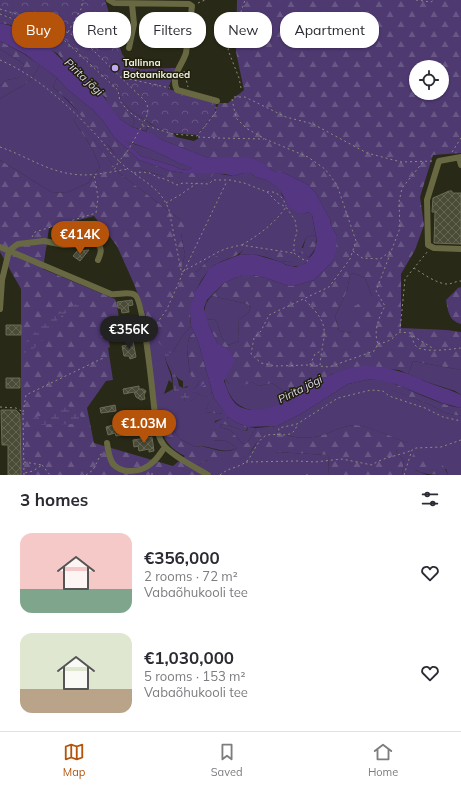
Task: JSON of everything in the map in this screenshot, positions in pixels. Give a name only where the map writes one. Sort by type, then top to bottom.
[{"type":"street","points":[[109,0],[114,3],[132,4],[189,4],[192,6],[191,12]]},
{"type":"street","points":[[131,38],[134,24],[132,4]]},
{"type":"street","points":[[186,48],[184,60],[176,74],[174,84],[176,90],[217,101]]},
{"type":"street","points":[[461,165],[460,158],[439,161],[427,200],[428,245],[434,248],[461,249]]},
{"type":"street","points":[[0,309],[2,280],[9,252],[18,244],[29,244],[44,241],[64,246],[96,243],[101,249],[98,260]]},
{"type":"street","points":[[0,247],[111,294],[134,294],[138,299],[146,340],[150,381],[157,426],[161,441],[165,447],[208,475]]},
{"type":"street","points":[[140,429],[157,426]]},
{"type":"street","points":[[107,443],[113,463],[117,468],[135,472],[152,463],[165,447]]},
{"type":"path","points":[[67,32],[81,9],[83,0]]},
{"type":"path","points":[[192,6],[206,0]]},
{"type":"path","points":[[240,88],[239,78],[228,50],[245,0]]},
{"type":"path","points":[[416,0],[431,2],[434,0]]},
{"type":"path","points":[[0,9],[45,23],[67,32],[91,48],[146,102],[148,113],[144,123],[113,172]]},
{"type":"path","points":[[0,14],[56,35],[64,40],[118,90],[120,101],[128,111],[144,123]]},
{"type":"path","points":[[0,60],[36,80],[62,100],[100,139],[119,162],[158,191],[166,203],[182,275]]},
{"type":"path","points":[[184,60],[184,72],[187,86]]},
{"type":"path","points":[[120,77],[176,90]]},
{"type":"path","points":[[234,97],[245,97],[286,117],[313,124],[367,153],[401,162],[439,161]]},
{"type":"path","points":[[232,99],[236,118],[246,128],[265,139],[308,157],[325,170],[337,185],[356,241],[350,259],[329,287],[269,315],[261,331],[254,338],[250,354],[261,363],[276,366],[309,365],[329,367],[374,351],[378,344],[390,341],[398,332],[411,333],[412,336],[435,350]]},
{"type":"path","points":[[197,136],[216,112],[217,101]]},
{"type":"path","points":[[141,126],[147,126],[172,134],[218,138],[265,139]]},
{"type":"path","points":[[447,160],[461,138]]},
{"type":"path","points":[[0,147],[58,172],[73,175],[94,175],[128,169]]},
{"type":"path","points":[[378,344],[375,337],[379,317],[385,306],[376,291],[400,228],[399,202],[402,188],[423,162]]},
{"type":"path","points":[[134,173],[150,173],[177,185],[183,183],[208,184],[213,180],[228,180],[244,183],[267,192],[274,192],[280,195],[292,215],[296,227],[297,232],[293,252]]},
{"type":"path","points":[[29,244],[35,232],[96,213],[98,197],[94,175]]},
{"type":"path","points":[[146,340],[167,309],[228,180]]},
{"type":"path","points":[[166,203],[197,183]]},
{"type":"path","points":[[267,192],[278,203],[286,207]]},
{"type":"path","points":[[184,271],[224,250],[241,245],[254,237],[276,220],[286,207]]},
{"type":"path","points":[[241,245],[293,252],[302,259],[308,261]]},
{"type":"path","points":[[400,332],[403,317],[405,279],[428,251],[428,245]]},
{"type":"path","points":[[353,251],[362,258],[380,259],[392,251]]},
{"type":"path","points":[[414,268],[430,278],[443,283],[448,284],[461,281]]},
{"type":"path","points":[[305,299],[314,309],[324,326],[325,337],[321,351],[320,366]]},
{"type":"path","points":[[412,336],[415,345],[419,349],[435,350],[461,348]]},
{"type":"path","points":[[309,365],[315,354],[321,351]]},
{"type":"path","points":[[42,465],[33,471],[24,474],[23,412],[26,395],[100,359],[105,358]]},
{"type":"path","points":[[277,435],[279,428],[297,424],[338,398],[371,390],[383,392],[390,396],[425,408],[443,417],[461,421]]},
{"type":"path","points":[[0,407],[16,408],[23,412]]},
{"type":"path","points":[[220,475],[228,469],[241,466],[246,462],[258,442],[266,436],[271,434],[284,436],[290,434],[296,428],[297,424]]},
{"type":"path","points":[[246,462],[315,462],[342,459],[372,465],[379,460],[400,455],[416,448],[441,447],[461,440]]},
{"type":"path","points":[[404,475],[412,450]]},
{"type":"path","points":[[86,475],[93,470],[102,454],[109,453]]},
{"type":"path","points":[[24,462],[42,465],[50,475]]},
{"type":"path","points":[[306,475],[311,475]]},
{"type":"green space","name":"Tallinna Botaanikaaed","points":[[0,0],[105,0],[109,12],[73,12],[73,47],[65,40],[65,12],[12,12],[12,18],[0,13]]},
{"type":"green space","points":[[237,0],[461,0],[461,153],[433,155],[420,197],[424,225],[415,250],[401,274],[401,328],[461,332],[461,370],[413,361],[408,374],[399,370],[389,369],[332,374],[301,392],[285,392],[272,383],[259,386],[252,382],[241,386],[229,384],[225,377],[229,372],[218,344],[206,320],[214,319],[217,322],[222,338],[228,345],[239,341],[238,321],[249,312],[251,306],[212,296],[224,283],[242,275],[253,275],[266,278],[288,286],[294,286],[314,280],[332,262],[337,236],[331,225],[330,219],[315,192],[307,184],[282,172],[276,172],[270,169],[229,159],[209,158],[162,140],[146,131],[151,124],[159,129],[173,133],[176,137],[194,141],[199,138],[197,135],[215,112],[219,103],[228,103],[244,90],[236,48],[272,48],[272,12],[237,12]],"holes":[[[353,273],[365,278],[372,296],[353,307],[351,333],[339,331],[335,316],[347,291],[350,275]]]},
{"type":"green space","points":[[0,13],[12,18],[12,26],[0,23]]},
{"type":"green space","points":[[65,40],[119,90],[121,100],[130,110],[130,114],[135,121],[132,127],[120,119],[108,104],[105,97],[87,80],[66,64],[58,54],[48,48],[65,48]]},
{"type":"green space","points":[[0,41],[24,54],[40,65],[28,82],[0,99],[0,86],[7,80],[18,78],[21,75],[21,70],[24,64],[0,49]]},
{"type":"green space","name":"Tallinna Botaanikaaed","points":[[74,48],[120,48],[122,54],[131,67],[140,69],[176,68],[168,89],[216,102],[215,112],[197,135],[173,133],[159,129],[130,110],[121,100],[119,90]]},
{"type":"green space","points":[[0,49],[24,64],[21,70],[22,75],[18,78],[7,80],[0,86]]},
{"type":"green space","points":[[40,65],[57,78],[53,87],[102,137],[115,154],[130,164],[162,176],[207,181],[214,173],[233,176],[251,173],[255,177],[266,180],[280,188],[282,195],[287,202],[303,214],[308,212],[312,215],[316,237],[312,235],[306,238],[299,254],[305,254],[308,258],[311,256],[309,260],[302,265],[290,266],[281,262],[296,262],[287,257],[266,252],[266,257],[253,254],[239,255],[243,250],[208,260],[198,271],[185,275],[182,265],[185,255],[181,234],[183,222],[119,173],[76,117],[74,121],[92,148],[100,167],[88,183],[66,193],[51,192],[0,160],[0,99],[28,82]]},
{"type":"green space","points":[[57,78],[67,89],[94,111],[114,137],[139,160],[171,171],[184,173],[214,173],[208,181],[177,180],[135,168],[131,169],[118,158],[72,104],[53,87]]},
{"type":"green space","points":[[130,110],[151,124],[146,131],[132,127],[135,121],[130,114]]},
{"type":"green space","points":[[76,116],[119,173],[183,222],[185,228],[181,234],[185,255],[182,265],[185,274],[198,271],[208,260],[228,251],[241,247],[243,250],[240,253],[218,263],[205,275],[200,282],[193,300],[191,309],[191,326],[181,338],[173,352],[168,353],[154,337],[134,284],[117,246],[94,216],[49,228],[43,269],[115,299],[116,301],[120,323],[106,326],[110,347],[108,348],[113,380],[106,381],[87,408],[94,443],[173,466],[185,456],[180,454],[168,444],[160,425],[170,425],[180,439],[195,447],[205,447],[226,451],[237,448],[226,441],[213,441],[208,438],[208,433],[214,423],[229,417],[237,423],[248,427],[246,431],[224,424],[221,424],[220,427],[230,430],[243,444],[247,443],[256,428],[277,426],[277,431],[282,433],[297,437],[308,437],[319,436],[340,428],[354,425],[373,429],[407,443],[408,450],[402,452],[396,451],[404,461],[402,475],[328,475],[329,455],[275,452],[262,447],[261,442],[257,442],[248,455],[239,460],[207,460],[193,468],[204,475],[21,475],[21,289],[0,252],[0,160],[51,192],[66,193],[88,183],[100,167],[92,148],[74,121]]},
{"type":"green space","points":[[123,140],[149,149],[178,163],[193,168],[187,170],[180,169],[141,156]]},
{"type":"green space","points":[[312,235],[316,237],[316,243],[314,251],[310,256],[308,258],[305,254],[296,253],[296,249],[298,247],[303,248],[306,238]]},
{"type":"green space","points":[[268,250],[279,251],[288,257],[299,257],[301,263],[287,261],[281,262],[266,257]]},
{"type":"green space","points":[[353,273],[365,278],[372,296],[351,333],[339,331],[335,316],[347,291],[350,275]]},
{"type":"green space","points":[[461,287],[461,324],[454,321],[448,312],[446,300],[458,288]]},
{"type":"green space","points":[[212,296],[251,306],[249,312],[238,321],[239,341],[228,345],[222,338],[217,322],[214,319],[206,320],[205,307],[207,301]]},
{"type":"green space","points":[[78,303],[80,305],[59,319],[36,346],[24,353],[23,346],[41,327],[63,311]]},
{"type":"green space","points":[[142,306],[154,337],[173,352],[181,338],[191,326],[194,332],[189,338],[187,350],[190,374],[199,382],[192,392],[187,386],[183,388],[183,381],[177,377],[165,356],[172,383],[169,380],[164,394],[173,389],[174,392],[186,401],[191,401],[197,397],[198,394],[207,397],[211,395],[212,391],[214,398],[210,400],[206,412],[218,414],[222,413],[222,409],[229,417],[215,421],[213,441],[226,441],[237,448],[226,451],[200,446],[195,447],[180,439],[170,425],[160,425]]},
{"type":"green space","points":[[194,332],[212,391],[209,398],[192,392],[199,382],[194,380],[190,374],[187,349],[189,338]]},
{"type":"green space","points":[[166,353],[169,355],[170,363],[179,386],[183,388],[189,387],[192,392],[198,394],[198,397],[191,401],[186,401],[184,398],[177,398],[173,389],[172,375],[165,356]]},
{"type":"green space","points":[[413,361],[461,370],[461,395],[455,391],[408,374]]},
{"type":"green space","points":[[225,377],[229,384],[252,382],[259,386],[272,383],[285,392],[301,392],[273,407],[255,411],[240,406],[236,403],[226,386]]},
{"type":"green space","points":[[371,379],[382,380],[390,389],[431,405],[445,413],[461,416],[461,475],[448,475],[446,469],[415,470],[427,475],[402,475],[404,461],[396,451],[407,443],[366,427],[354,425],[340,428],[319,436],[308,437],[297,437],[277,431],[277,426],[301,414],[348,384]]},
{"type":"green space","points":[[382,380],[441,403],[461,408],[461,416],[445,413],[431,405],[389,389]]},
{"type":"green space","points":[[214,398],[222,409],[222,413],[218,414],[206,412],[210,399]]},
{"type":"green space","points":[[68,406],[78,411],[81,417],[77,423],[33,425],[33,418],[55,412]]},
{"type":"green space","points":[[221,424],[247,431],[248,427],[256,428],[247,443],[243,444],[230,430],[220,427]]},
{"type":"green space","points":[[257,442],[261,442],[275,452],[329,455],[328,475],[212,475],[197,466],[208,460],[236,460],[241,458],[252,450]]},
{"type":"green space","points":[[414,453],[435,459],[442,465],[448,475],[428,474],[415,470],[412,466],[411,460]]},
{"type":"shaded area","points":[[0,23],[12,26],[12,47],[0,41]]},
{"type":"shaded area","points":[[13,48],[50,48],[66,64],[98,89],[120,119],[132,127],[151,133],[162,140],[209,158],[251,158],[267,165],[270,169],[276,172],[282,172],[307,184],[315,192],[330,219],[331,225],[337,236],[336,252],[332,262],[314,280],[294,286],[288,286],[253,275],[242,275],[224,283],[207,300],[204,308],[209,326],[218,344],[229,350],[235,361],[224,381],[231,397],[237,405],[247,409],[259,410],[271,407],[284,402],[332,374],[354,367],[369,366],[383,367],[404,373],[457,393],[461,395],[461,408],[442,403],[395,384],[371,379],[348,384],[301,414],[277,426],[248,427],[237,423],[227,416],[214,398],[198,341],[191,326],[190,309],[195,292],[209,269],[218,263],[239,255],[253,254],[296,267],[306,263],[314,252],[317,241],[312,215],[308,212],[303,214],[298,213],[289,207],[279,188],[266,180],[255,177],[251,173],[233,176],[225,174],[184,173],[171,171],[139,160],[114,137],[94,111],[67,89],[57,78],[25,54]],"holes":[[[124,140],[192,168],[187,170],[180,169],[141,156]]]},
{"type":"building","points":[[452,191],[452,193],[461,193],[461,244],[434,243],[435,212],[432,212],[433,198]]},
{"type":"building","points":[[95,223],[102,232],[98,238],[91,235],[93,232],[90,228]]},
{"type":"building","points":[[89,250],[80,261],[73,256],[77,251]]},
{"type":"building","points":[[132,300],[133,305],[128,306],[129,312],[122,313],[121,308],[118,308],[117,302]]},
{"type":"building","points":[[6,325],[21,325],[21,335],[6,335]]},
{"type":"building","points":[[133,341],[136,357],[130,359],[129,356],[124,356],[122,346],[127,345],[126,342]]},
{"type":"building","points":[[6,378],[20,378],[20,388],[6,388]]},
{"type":"building","points":[[139,386],[139,389],[146,391],[144,395],[145,399],[141,400],[136,397],[134,392],[124,394],[123,389]]},
{"type":"building","points":[[115,405],[116,411],[101,413],[100,408]]},
{"type":"building","points":[[1,410],[16,410],[20,414],[21,475],[8,475],[8,445],[2,445]]},
{"type":"building","points":[[143,410],[147,422],[142,424],[139,416],[136,417],[135,413]]},
{"type":"building","points":[[120,423],[123,435],[116,436],[115,433],[108,435],[106,427]]},
{"type":"building","points":[[152,437],[154,451],[149,452],[149,449],[139,451],[138,446],[134,447],[133,440]]},
{"type":"waterway","points":[[192,392],[208,382]]},
{"type":"waterway","points":[[216,427],[227,416]]},
{"type":"place","name":"Tallinna Botaanikaaed","points":[[115,68]]},
{"type":"water label","name":"Pirita jõgi","points":[[84,77]]},
{"type":"water label","name":"Pirita jõgi","points":[[300,389]]}]
